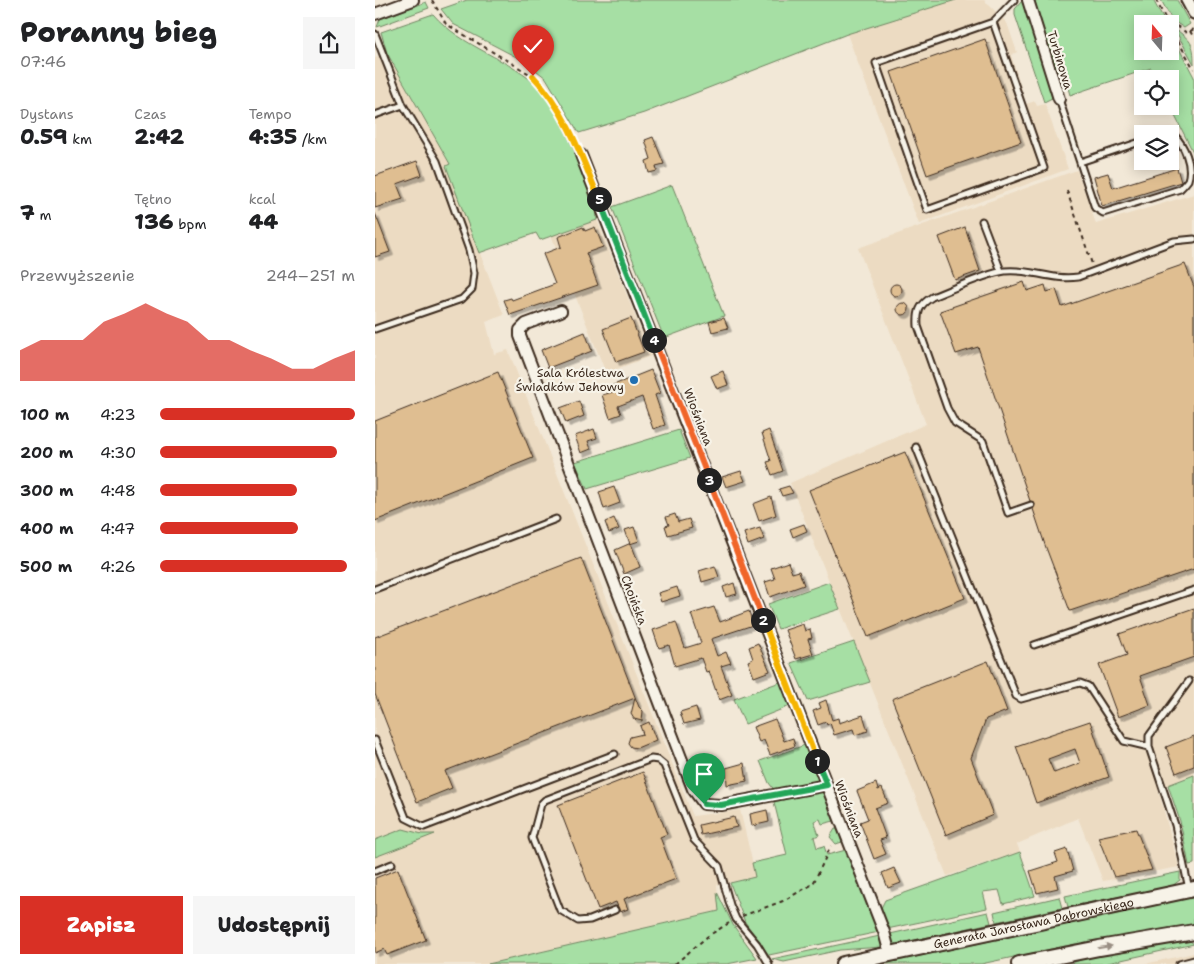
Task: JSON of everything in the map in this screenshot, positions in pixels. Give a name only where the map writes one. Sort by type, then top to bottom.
[{"type":"main road","name":"Generała Jarosława Dąbrowskiego","points":[[843,964],[1191,889]]},
{"type":"main road","points":[[1022,964],[1057,960],[1194,932]]},
{"type":"street","points":[[375,14],[413,0]]},
{"type":"street","name":"Turbinowa","points":[[1028,0],[1059,99]]},
{"type":"street","points":[[1187,0],[1194,13]]},
{"type":"street","name":"Wiośniana","points":[[581,155],[884,932],[889,954]]},
{"type":"street","name":"Choińska","points":[[561,311],[526,324],[519,330],[519,336],[693,789],[704,804],[721,805],[827,785]]},
{"type":"lane","points":[[993,22],[1044,168],[927,210],[876,63],[993,22],[1014,0]]},
{"type":"lane","points":[[375,34],[403,105],[437,161],[469,250],[474,273],[472,289],[462,299],[375,330]]},
{"type":"lane","points":[[1059,99],[1095,208],[1103,213],[1180,189],[1188,179],[1188,165],[1183,144],[1179,140]]},
{"type":"lane","points":[[375,115],[403,105]]},
{"type":"lane","points":[[1080,162],[1134,144]]},
{"type":"lane","points":[[982,221],[1001,271]]},
{"type":"lane","points":[[1031,504],[1007,514],[983,441],[955,423],[947,408],[918,326],[917,313],[922,303],[932,297],[1001,271],[1040,274],[1063,279],[1095,271],[1174,241],[1194,238]]},
{"type":"lane","points":[[916,447],[1016,696],[1021,699],[1081,683],[1088,686],[1124,741],[1149,747]]},
{"type":"lane","points":[[375,589],[556,519]]},
{"type":"lane","points":[[1034,645],[1194,590]]},
{"type":"lane","points":[[1189,681],[1149,736],[1149,747],[1175,825],[1191,889]]},
{"type":"lane","points":[[375,740],[406,818],[424,827],[615,754]]},
{"type":"lane","points":[[615,910],[590,920],[578,921],[560,910],[532,832],[541,804],[545,800],[651,759],[663,763],[695,840],[719,866],[736,919],[757,944],[769,964]]},
{"type":"lane","points":[[375,871],[393,864]]},
{"type":"lane","points":[[1179,964],[1194,960]]},
{"type":"path","points":[[432,0],[446,24],[533,76],[546,89],[581,155]]},
{"type":"path","points":[[1156,0],[1164,15]]},
{"type":"path","points":[[1179,28],[1187,33],[1194,29]]},
{"type":"path","points":[[1190,31],[1194,38]]},
{"type":"path","points":[[1179,43],[1194,69]]},
{"type":"path","points":[[1067,191],[1095,271]]},
{"type":"path","points":[[675,964],[708,936],[736,919],[783,901],[813,884],[831,846]]},
{"type":"shaded area","points":[[956,0],[984,0],[1007,23],[1017,52],[1011,55],[1026,104],[1035,101],[1037,106],[1045,104],[1068,169],[919,224],[847,34]]},
{"type":"shaded area","points":[[387,53],[450,164],[446,166],[504,315],[486,322],[494,354],[508,350],[693,816],[740,810],[756,877],[717,885],[719,911],[488,964],[375,964],[375,58]]},
{"type":"shaded area","points":[[1077,170],[1096,224],[1194,194],[1194,775],[1158,789],[1179,867],[1103,881],[1078,818],[1017,844],[1020,852],[947,876],[790,483],[926,424],[858,248]]},
{"type":"shaded area","points":[[597,220],[651,356],[606,373],[551,235]]},
{"type":"shaded area","points":[[1194,953],[1194,964],[1145,964]]},
{"type":"green space","points":[[467,0],[956,0],[847,34],[644,113],[579,133],[546,78],[524,61],[453,24],[441,9]]},
{"type":"green space","points":[[1034,0],[1153,0],[1161,15],[1134,15],[1134,60],[1179,60],[1179,48],[1194,77],[1194,154],[1174,115],[1179,115],[1179,70],[1152,70],[1151,68],[1134,70],[1134,74],[1070,95],[1064,74],[1057,76]]},
{"type":"green space","points":[[1161,0],[1177,0],[1190,24],[1184,28],[1179,25],[1179,15],[1169,15]]},
{"type":"green space","points":[[1022,1],[1054,97],[1044,102],[1015,15],[1015,9]]},
{"type":"green space","points":[[426,2],[429,8],[377,27],[380,19]]},
{"type":"green space","points":[[433,14],[458,36],[516,69],[547,96],[563,124],[591,190],[597,212],[597,220],[540,240],[536,233],[479,253],[446,166],[450,164],[387,53],[381,32]]},
{"type":"green space","points":[[1179,32],[1192,46],[1194,64],[1179,37]]},
{"type":"green space","points":[[672,185],[724,316],[664,338],[612,207]]},
{"type":"green space","points":[[679,430],[690,458],[587,489],[575,462]]},
{"type":"green space","points":[[829,582],[840,609],[778,629],[768,604]]},
{"type":"green space","points":[[854,642],[870,682],[808,701],[791,663]]},
{"type":"green space","points":[[780,682],[790,706],[745,724],[734,699]]},
{"type":"green space","points":[[805,745],[819,779],[815,784],[775,791],[769,783],[760,761]]},
{"type":"green space","points":[[1194,775],[1194,864],[1189,865],[1180,821],[1168,785]]},
{"type":"green space","points":[[823,791],[834,821],[822,824],[820,819],[814,821],[819,835],[814,837],[817,848],[824,846],[827,855],[846,850],[849,853],[879,932],[769,955],[745,922],[730,883],[755,877],[752,863],[787,855],[774,802]]},
{"type":"green space","points":[[403,829],[422,834],[435,834],[375,857],[375,840]]},
{"type":"green space","points":[[835,829],[838,829],[842,842],[836,844],[830,837]]},
{"type":"green space","points":[[1020,852],[1035,896],[1003,904],[999,890],[983,892],[987,908],[887,929],[881,908],[885,900]]},
{"type":"green space","points":[[1180,872],[1180,880],[1172,886],[1068,907],[1065,896]]},
{"type":"green space","points":[[717,892],[733,925],[757,958],[727,964],[488,964],[719,911]]},
{"type":"green space","points":[[1059,897],[1062,908],[996,922],[994,912]]},
{"type":"green space","points":[[1194,897],[1194,924],[1070,945],[981,964],[883,964]]},
{"type":"green space","points":[[988,912],[991,923],[893,945],[890,934]]},
{"type":"green space","points":[[880,936],[882,947],[840,950],[784,962],[772,959]]},
{"type":"green space","points":[[1190,941],[1194,944],[1103,964],[1071,964],[1079,960],[1109,953]]},
{"type":"building","points":[[985,39],[1021,142],[927,175],[891,72]]},
{"type":"building","points":[[653,137],[664,164],[656,166],[657,171],[649,173],[646,161],[651,159],[645,140]]},
{"type":"building","points":[[417,161],[422,175],[397,184],[403,199],[375,208],[375,176]]},
{"type":"building","points":[[1171,170],[1178,170],[1181,182],[1102,206],[1094,177],[1108,173],[1113,188]]},
{"type":"building","points":[[375,213],[390,252],[375,257]]},
{"type":"building","points":[[583,227],[585,231],[595,227],[603,247],[586,253],[598,285],[510,315],[504,300],[511,298],[512,300],[555,284],[543,254],[561,247],[558,237]]},
{"type":"building","points":[[965,227],[980,271],[955,280],[939,237]]},
{"type":"building","points":[[1185,264],[1194,287],[1194,569],[1070,611],[1033,509],[1035,504],[1030,501],[978,347],[956,354],[940,311],[1024,282],[1027,291],[1045,285],[1047,292],[1056,289],[1062,307]]},
{"type":"building","points":[[894,284],[898,284],[902,290],[898,296],[894,296],[890,292],[890,288]]},
{"type":"building","points":[[901,303],[905,303],[909,309],[905,315],[901,315],[897,311],[897,307]]},
{"type":"building","points":[[631,318],[644,352],[616,362],[603,329]]},
{"type":"building","points":[[724,318],[728,328],[712,332],[709,322]]},
{"type":"building","points":[[585,332],[592,351],[548,368],[541,350]]},
{"type":"building","points":[[651,370],[660,393],[655,395],[665,425],[653,429],[642,397],[618,406],[621,414],[610,418],[602,395],[613,392],[611,386]]},
{"type":"building","points":[[723,371],[728,385],[717,389],[711,376]]},
{"type":"building","points":[[498,372],[533,458],[375,521],[375,421]]},
{"type":"building","points":[[579,401],[584,416],[566,423],[560,408]]},
{"type":"building","points":[[594,429],[597,438],[588,441],[591,449],[581,453],[575,436]]},
{"type":"building","points":[[769,430],[783,471],[772,475],[767,462],[771,461],[762,433]]},
{"type":"building","points":[[905,452],[965,598],[868,637],[809,490]]},
{"type":"building","points":[[741,471],[745,481],[726,487],[722,477]]},
{"type":"building","points":[[789,486],[793,493],[782,496],[779,489]]},
{"type":"building","points":[[614,487],[620,503],[604,509],[599,492]]},
{"type":"building","points":[[771,497],[776,515],[759,521],[753,504]]},
{"type":"building","points":[[675,514],[678,522],[689,519],[692,528],[668,535],[665,526],[669,525],[666,517]]},
{"type":"building","points":[[614,518],[619,529],[609,533],[605,522]]},
{"type":"building","points":[[804,524],[807,531],[793,537],[790,529]]},
{"type":"building","points":[[634,527],[639,541],[630,544],[625,530]]},
{"type":"building","points":[[760,528],[764,539],[748,545],[744,533]]},
{"type":"building","points":[[631,543],[640,567],[624,574],[615,550]]},
{"type":"building","points":[[581,558],[639,707],[643,711],[642,721],[634,719],[631,714],[635,698],[445,771],[452,788],[417,802],[375,694],[375,637]]},
{"type":"building","points":[[788,562],[792,573],[799,571],[804,585],[770,597],[765,582],[775,579],[771,568]]},
{"type":"building","points":[[715,566],[719,577],[702,582],[699,571]]},
{"type":"building","points":[[734,583],[737,594],[726,597],[723,587]]},
{"type":"building","points":[[677,587],[680,596],[661,602],[658,593]]},
{"type":"building","points":[[714,607],[720,622],[749,611],[753,625],[711,639],[717,656],[726,652],[731,663],[721,666],[732,695],[719,700],[709,671],[706,672],[701,658],[675,666],[669,645],[659,648],[653,630],[676,622],[685,648],[701,643],[691,614]]},
{"type":"building","points":[[1194,608],[1194,657],[1140,676],[1150,705],[1118,717],[1099,665],[1127,655],[1119,634]]},
{"type":"building","points":[[803,624],[805,631],[810,629],[812,638],[808,639],[813,654],[796,659],[785,630]]},
{"type":"building","points":[[758,643],[770,671],[754,677],[748,661],[753,659],[749,647]]},
{"type":"building","points":[[988,661],[1007,711],[986,719],[971,758],[993,815],[946,835],[892,699]]},
{"type":"building","points":[[826,700],[832,720],[838,718],[839,723],[863,715],[868,731],[855,735],[853,729],[834,735],[830,723],[827,725],[826,722],[818,725],[813,711],[821,708],[819,703]]},
{"type":"building","points":[[696,707],[700,720],[684,724],[680,712]]},
{"type":"building","points":[[775,719],[784,741],[793,738],[795,746],[770,755],[764,740],[759,742],[753,727]]},
{"type":"building","points":[[1090,721],[1109,777],[1036,803],[1016,746]],"holes":[[[1075,749],[1080,763],[1054,773],[1048,759]]]},
{"type":"building","points":[[649,722],[656,740],[637,748],[631,747],[628,743],[630,737],[643,734],[640,726]]},
{"type":"building","points":[[1194,736],[1194,766],[1176,773],[1166,747]]},
{"type":"building","points":[[744,763],[747,781],[727,785],[726,768]]},
{"type":"building","points":[[643,772],[667,834],[660,837],[676,879],[624,899],[628,909],[620,912],[616,902],[598,909],[558,805]]},
{"type":"building","points":[[876,783],[878,790],[882,788],[888,803],[875,808],[886,838],[880,840],[886,854],[874,859],[860,822],[868,819],[857,791]]},
{"type":"building","points":[[767,810],[769,822],[752,826],[750,814]]},
{"type":"building","points":[[734,817],[737,827],[701,835],[699,825]]},
{"type":"building","points":[[1136,829],[1152,870],[1114,877],[1098,837]]},
{"type":"building","points":[[1067,849],[1073,871],[1055,876],[1058,888],[1037,893],[1030,871],[1058,862],[1055,853]]},
{"type":"building","points":[[894,868],[901,883],[888,888],[882,873]]},
{"type":"building","points":[[398,869],[426,940],[387,955],[384,949],[375,953],[375,878]]},
{"type":"place","name":"Sala Królestwa Świadków Jehowy","points":[[634,380]]},
{"type":"route","points":[[533,76],[546,89],[581,155],[827,785],[721,805],[704,804]]}]
